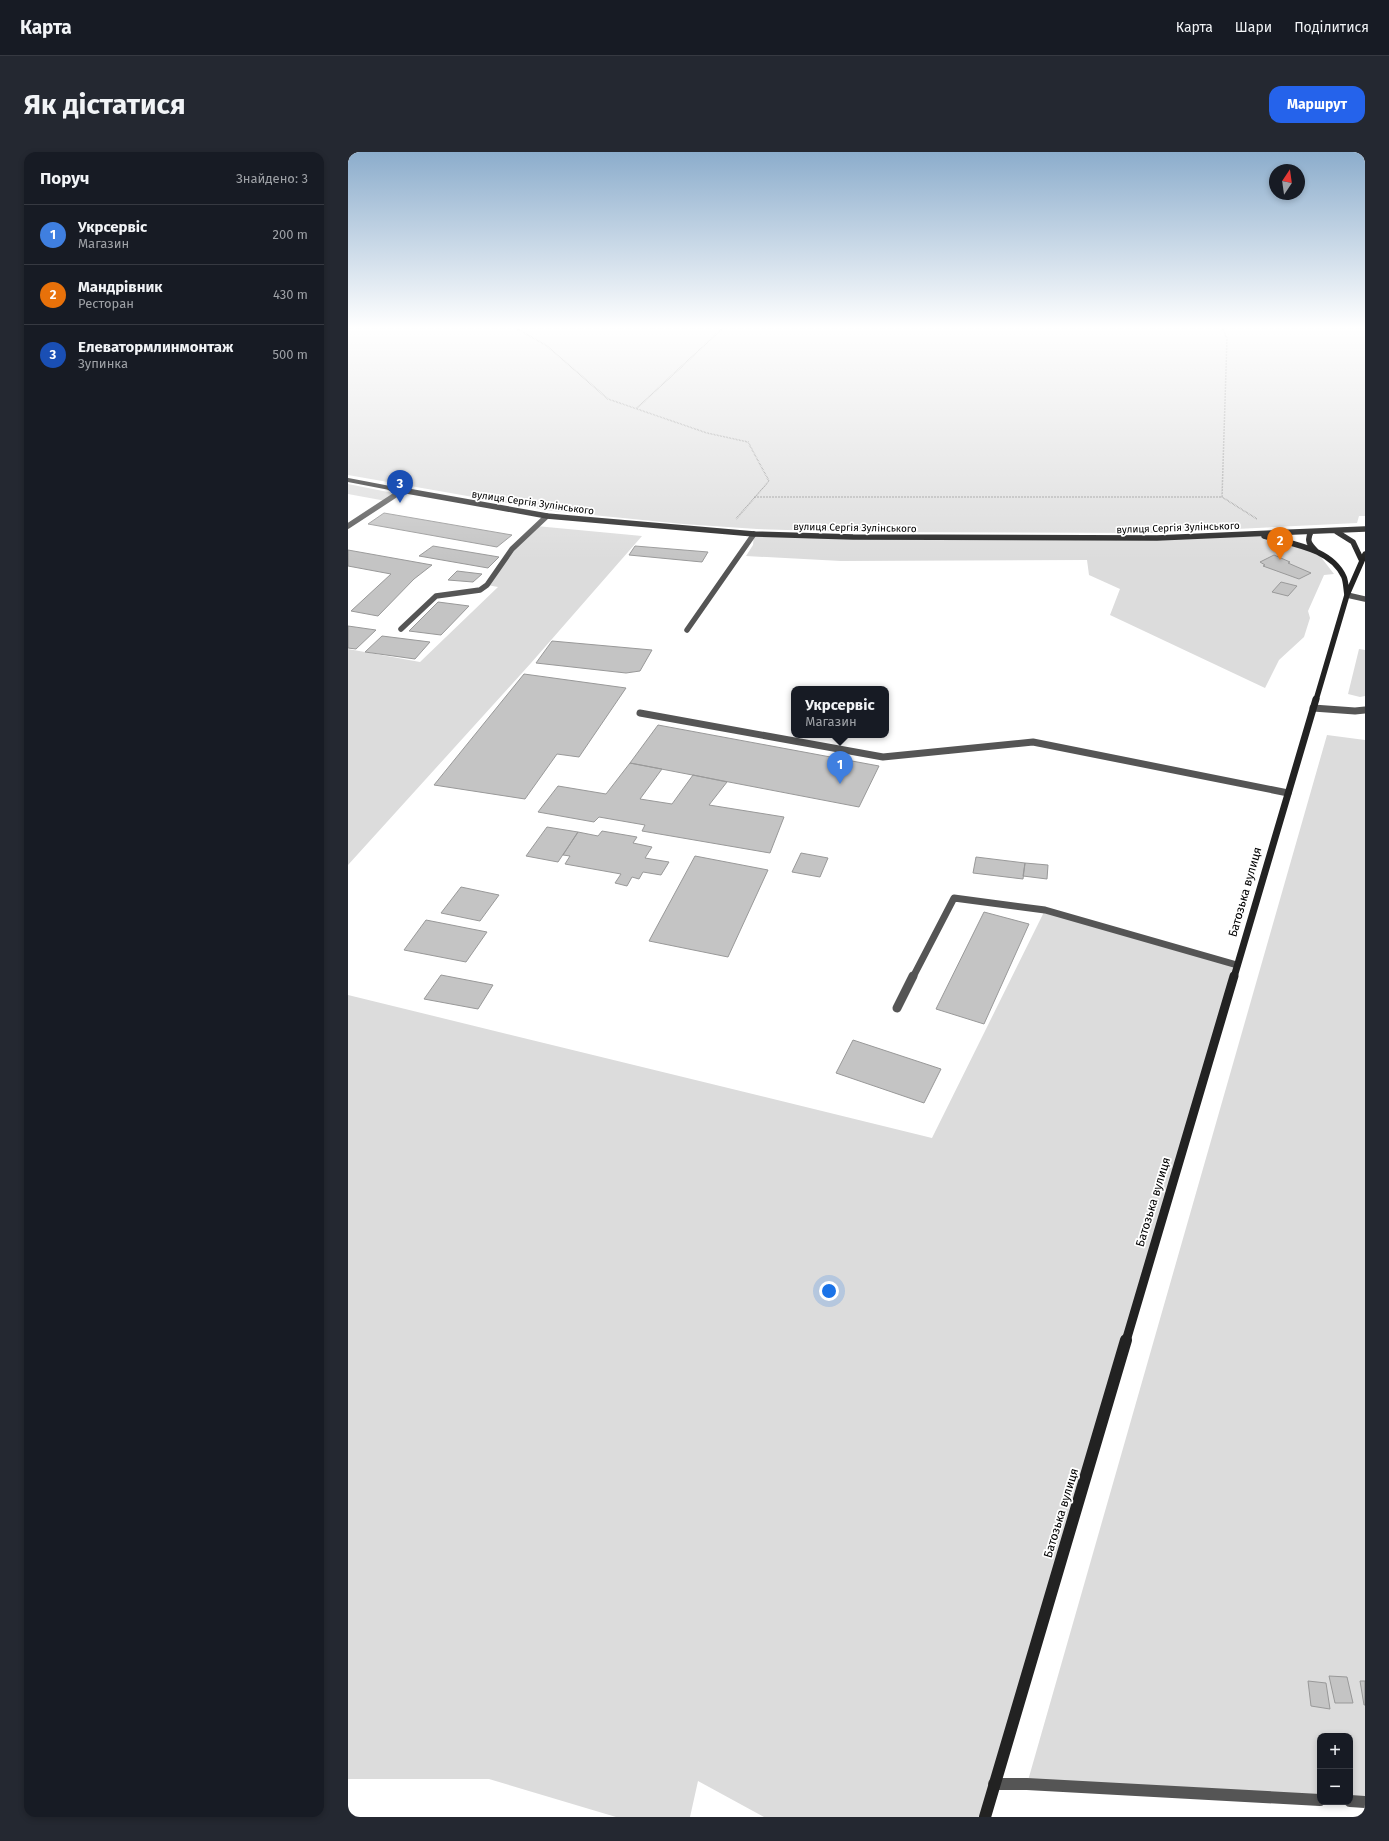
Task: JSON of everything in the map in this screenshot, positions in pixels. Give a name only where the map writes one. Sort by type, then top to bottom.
[{"type":"street","name":"вулиця Сергія Зулінського","points":[[348,480],[547,516],[754,534],[1116,538],[1365,529]]},
{"type":"street","points":[[1335,531],[1348,537],[1355,544],[1361,559]]},
{"type":"street","points":[[1311,532],[1308,538],[1309,544],[1317,552]]},
{"type":"street","name":"Батозька вулиця","points":[[1256,534],[1317,552],[1331,560],[1339,568],[1344,578],[1347,595]]},
{"type":"street","name":"Батозька вулиця","points":[[984,1817],[1347,595],[1361,559],[1365,554]]},
{"type":"lane","points":[[348,526],[403,490]]},
{"type":"lane","points":[[401,629],[436,596],[480,590],[487,585],[512,549],[547,516]]},
{"type":"lane","points":[[348,519],[356,520]]},
{"type":"lane","points":[[687,630],[754,534]]},
{"type":"lane","points":[[1347,595],[1365,599]]},
{"type":"lane","points":[[1314,708],[1355,711],[1365,710]]},
{"type":"lane","points":[[640,713],[883,757],[1033,742],[1288,792]]},
{"type":"lane","points":[[897,1008],[954,898],[1045,910],[1237,964]]},
{"type":"lane","points":[[994,1784],[1027,1784],[1317,1800]]},
{"type":"lane","points":[[1353,1801],[1365,1802]]},
{"type":"path","points":[[626,405],[707,433],[748,442],[769,481],[754,497],[727,532]]},
{"type":"path","points":[[636,408],[640,405]]},
{"type":"path","points":[[1222,497],[1225,405]]},
{"type":"path","points":[[754,497],[1222,497],[1277,533]]},
{"type":"shaded area","points":[[348,405],[1365,405],[1365,516],[1359,516],[1357,523],[1154,533],[854,532],[757,529],[683,524],[552,511],[348,475]]},
{"type":"shaded area","points":[[348,484],[398,494],[386,501],[348,494]]},
{"type":"shaded area","points":[[536,526],[642,536],[531,663],[348,865],[348,649],[420,662],[498,587],[487,585],[512,549]]},
{"type":"shaded area","points":[[1256,533],[1317,552],[1334,574],[1324,575],[1308,611],[1310,618],[1304,637],[1279,660],[1265,688],[1110,615],[1120,589],[1089,575],[1087,560],[841,561],[746,556],[753,545],[754,534],[1116,538]]},
{"type":"shaded area","points":[[1359,649],[1365,650],[1365,696],[1360,697],[1348,694]]},
{"type":"shaded area","points":[[1327,735],[1365,740],[1365,1802],[1353,1801],[1353,1733],[1317,1733],[1317,1800],[1027,1784]]},
{"type":"shaded area","points":[[1045,910],[1237,965],[984,1817],[764,1817],[698,1781],[690,1817],[616,1817],[489,1779],[348,1779],[348,995],[932,1138]]},
{"type":"building","points":[[384,513],[512,535],[497,547],[368,524]]},
{"type":"building","points":[[433,546],[499,557],[488,568],[419,556]]},
{"type":"building","points":[[635,546],[708,552],[702,562],[629,555]]},
{"type":"building","points":[[348,550],[432,565],[414,579],[378,616],[351,611],[391,574],[348,566]]},
{"type":"building","points":[[1274,555],[1311,573],[1299,579],[1263,566],[1265,565],[1260,562]]},
{"type":"building","points":[[457,571],[482,574],[473,582],[448,580]]},
{"type":"building","points":[[1281,582],[1297,586],[1288,596],[1272,592]]},
{"type":"building","points":[[438,602],[469,606],[441,635],[409,631]]},
{"type":"building","points":[[348,626],[376,630],[356,649],[348,648]]},
{"type":"building","points":[[382,636],[430,642],[415,659],[365,652]]},
{"type":"building","points":[[552,641],[652,650],[640,671],[626,673],[536,663]]},
{"type":"building","points":[[524,674],[626,688],[579,757],[557,754],[525,799],[434,785]]},
{"type":"building","points":[[658,725],[879,766],[859,807],[630,763]]},
{"type":"building","points":[[630,763],[662,769],[640,799],[672,804],[693,775],[727,782],[709,805],[784,817],[770,853],[642,831],[645,825],[599,817],[594,822],[538,812],[558,786],[606,794]]},
{"type":"building","points":[[547,827],[578,832],[558,862],[526,856]]},
{"type":"building","points":[[602,831],[637,837],[633,843],[652,847],[645,858],[669,862],[661,875],[643,872],[639,879],[632,877],[627,886],[615,883],[621,874],[565,864],[570,856],[563,855],[578,832],[598,836]]},
{"type":"building","points":[[801,853],[828,858],[820,877],[792,872]]},
{"type":"building","points":[[695,856],[768,870],[728,957],[649,941]]},
{"type":"building","points":[[976,857],[1025,863],[1023,879],[973,873]]},
{"type":"building","points":[[1025,863],[1048,865],[1047,879],[1023,876]]},
{"type":"building","points":[[461,887],[499,895],[480,921],[441,913]]},
{"type":"building","points":[[984,912],[1029,924],[984,1024],[936,1009]]},
{"type":"building","points":[[426,920],[487,932],[466,962],[404,950]]},
{"type":"building","points":[[441,975],[493,985],[478,1009],[424,999]]},
{"type":"building","points":[[853,1040],[941,1069],[924,1103],[836,1073]]},
{"type":"building","points":[[1329,1676],[1347,1677],[1353,1703],[1335,1703]]},
{"type":"building","points":[[1308,1681],[1326,1683],[1330,1709],[1311,1706]]},
{"type":"building","points":[[1360,1681],[1365,1681],[1365,1705],[1364,1705]]},
{"type":"place","name":"Елеватормлинмонтаж","points":[[400,503]]},
{"type":"place","name":"Мандрівник","points":[[1280,560]]},
{"type":"place","name":"Укрсервіс","points":[[840,784]]}]
